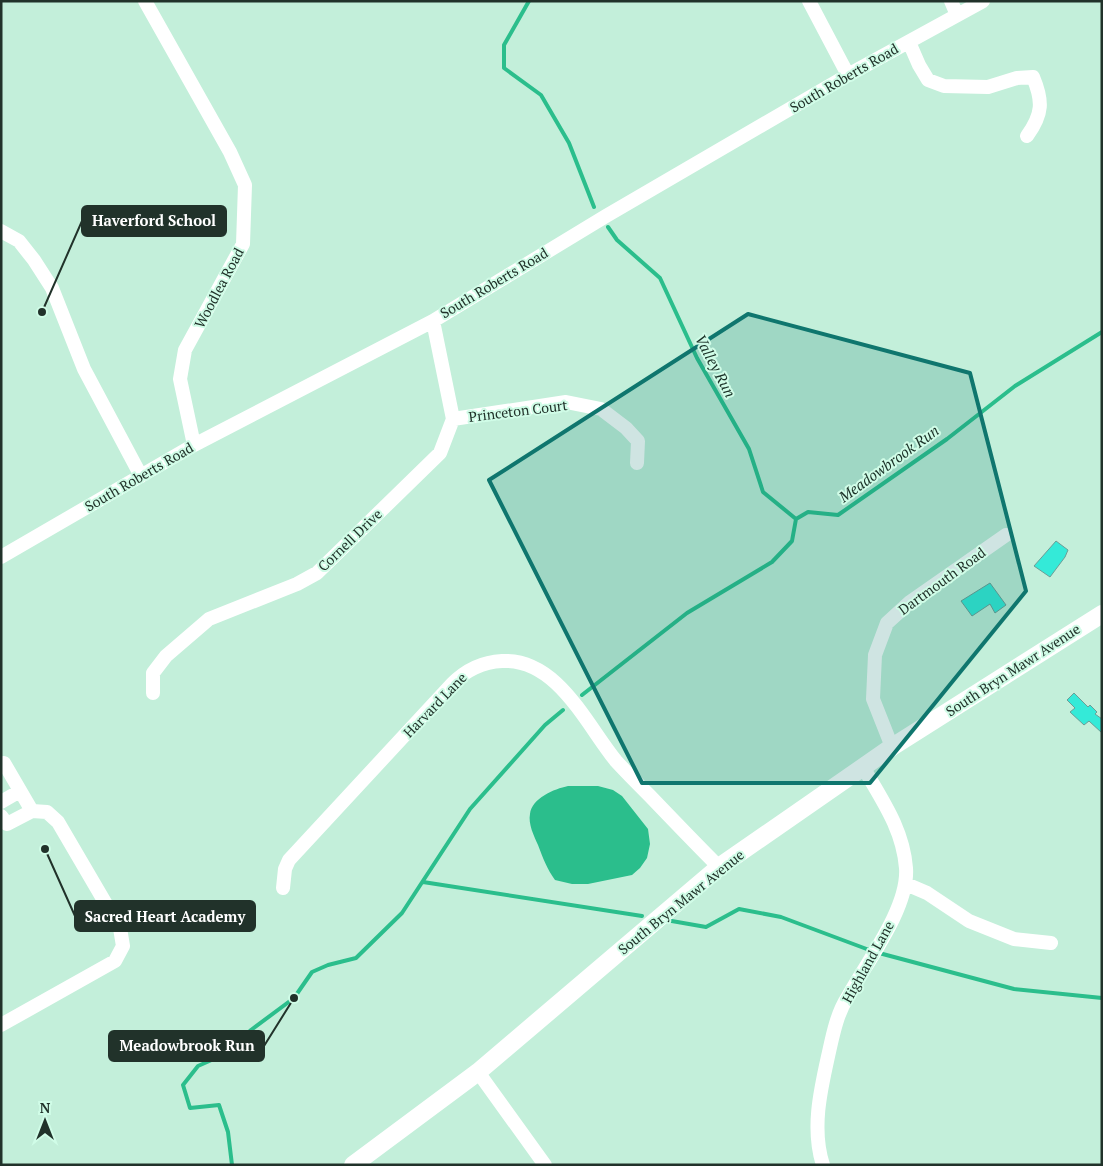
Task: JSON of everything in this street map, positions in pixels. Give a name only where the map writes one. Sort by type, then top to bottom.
[{"type":"main road","name":"South Bryn Mawr Avenue","points":[[353,1165],[478,1072],[719,868],[892,747],[1102,614]]},
{"type":"street","name":"Woodlea Road","points":[[145,1],[230,152],[245,185],[243,244],[185,350],[180,379],[194,445]]},
{"type":"street","points":[[809,1],[848,75]]},
{"type":"street","points":[[951,1],[957,15]]},
{"type":"street","name":"South Roberts Road","points":[[1,557],[194,445],[433,320],[606,216],[848,75],[983,1]]},
{"type":"street","points":[[909,42],[928,80],[944,86],[988,87],[1017,78],[1033,77],[1038,89],[1041,106],[1036,123],[1027,136]]},
{"type":"street","points":[[1,231],[19,242],[34,260],[52,288],[84,368],[141,476]]},
{"type":"street","points":[[433,320],[453,419]]},
{"type":"street","name":"Princeton Court","points":[[453,419],[566,402],[601,409],[626,428],[638,441],[637,463]]},
{"type":"street","name":"Cornell Drive","points":[[152,693],[152,672],[166,656],[209,619],[297,584],[317,572],[440,453],[453,419]]},
{"type":"street","name":"Dartmouth Road","points":[[892,747],[873,699],[875,655],[887,622],[910,602],[1006,535]]},
{"type":"street","name":"Harvard Lane","points":[[283,888],[285,869],[289,860],[456,680],[467,671],[480,665],[504,660],[529,664],[540,669],[554,681],[617,761],[719,868]]},
{"type":"street","points":[[1,765],[4,763],[32,810]]},
{"type":"street","name":"Highland Lane","points":[[823,1165],[817,1128],[820,1091],[834,1028],[845,1000],[878,946],[899,906],[906,884],[906,868],[900,836],[892,815],[863,767]]},
{"type":"street","points":[[1,802],[20,791]]},
{"type":"street","points":[[1,816],[7,824],[32,810],[47,812],[58,822],[120,928],[123,946],[115,961],[1,1025]]},
{"type":"street","points":[[906,884],[927,893],[968,921],[1014,939],[1051,943]]},
{"type":"street","points":[[478,1072],[545,1165]]},
{"type":"highlighted area","points":[[748,314],[970,373],[1026,591],[870,783],[642,783],[489,480]]},
{"type":"shaded area","points":[[568,786],[598,786],[613,790],[622,796],[648,829],[650,844],[647,858],[632,875],[588,884],[572,884],[555,880],[545,863],[533,834],[530,814],[535,803],[544,795]]},
{"type":"building","points":[[1056,541],[1068,550],[1050,577],[1034,566]]},
{"type":"building","points":[[990,583],[1006,605],[995,613],[990,604],[972,616],[961,601]]},
{"type":"building","points":[[1074,693],[1088,707],[1090,705],[1097,712],[1095,714],[1102,719],[1102,733],[1089,721],[1084,725],[1070,712],[1075,708],[1067,700]]},
{"type":"waterway","name":"Valley Run","points":[[529,1],[504,45],[504,68],[541,95],[569,143],[594,207]]},
{"type":"waterway","name":"Valley Run","points":[[608,227],[617,240],[660,278],[697,358],[749,449],[763,492],[796,519]]},
{"type":"waterway","name":"Meadowbrook Run","points":[[582,695],[687,613],[772,562],[792,541],[796,519],[808,512],[838,515],[947,439],[1015,386],[1102,332]]},
{"type":"waterway","name":"Meadowbrook Run","points":[[232,1165],[228,1132],[219,1105],[190,1108],[183,1085],[198,1066],[225,1054],[251,1030],[294,998],[312,972],[328,965],[356,958],[402,913],[470,809],[545,725],[563,710]]},
{"type":"waterway","points":[[423,882],[642,916]]},
{"type":"waterway","points":[[666,920],[706,927],[739,909],[781,917],[872,951]]},
{"type":"waterway","points":[[879,953],[1014,989],[1102,998]]},
{"type":"place","name":"Haverford School","points":[[42,312]]},
{"type":"place","name":"Sacred Heart Academy","points":[[45,849]]},
{"type":"place","name":"Meadowbrook Run","points":[[294,998]]}]
